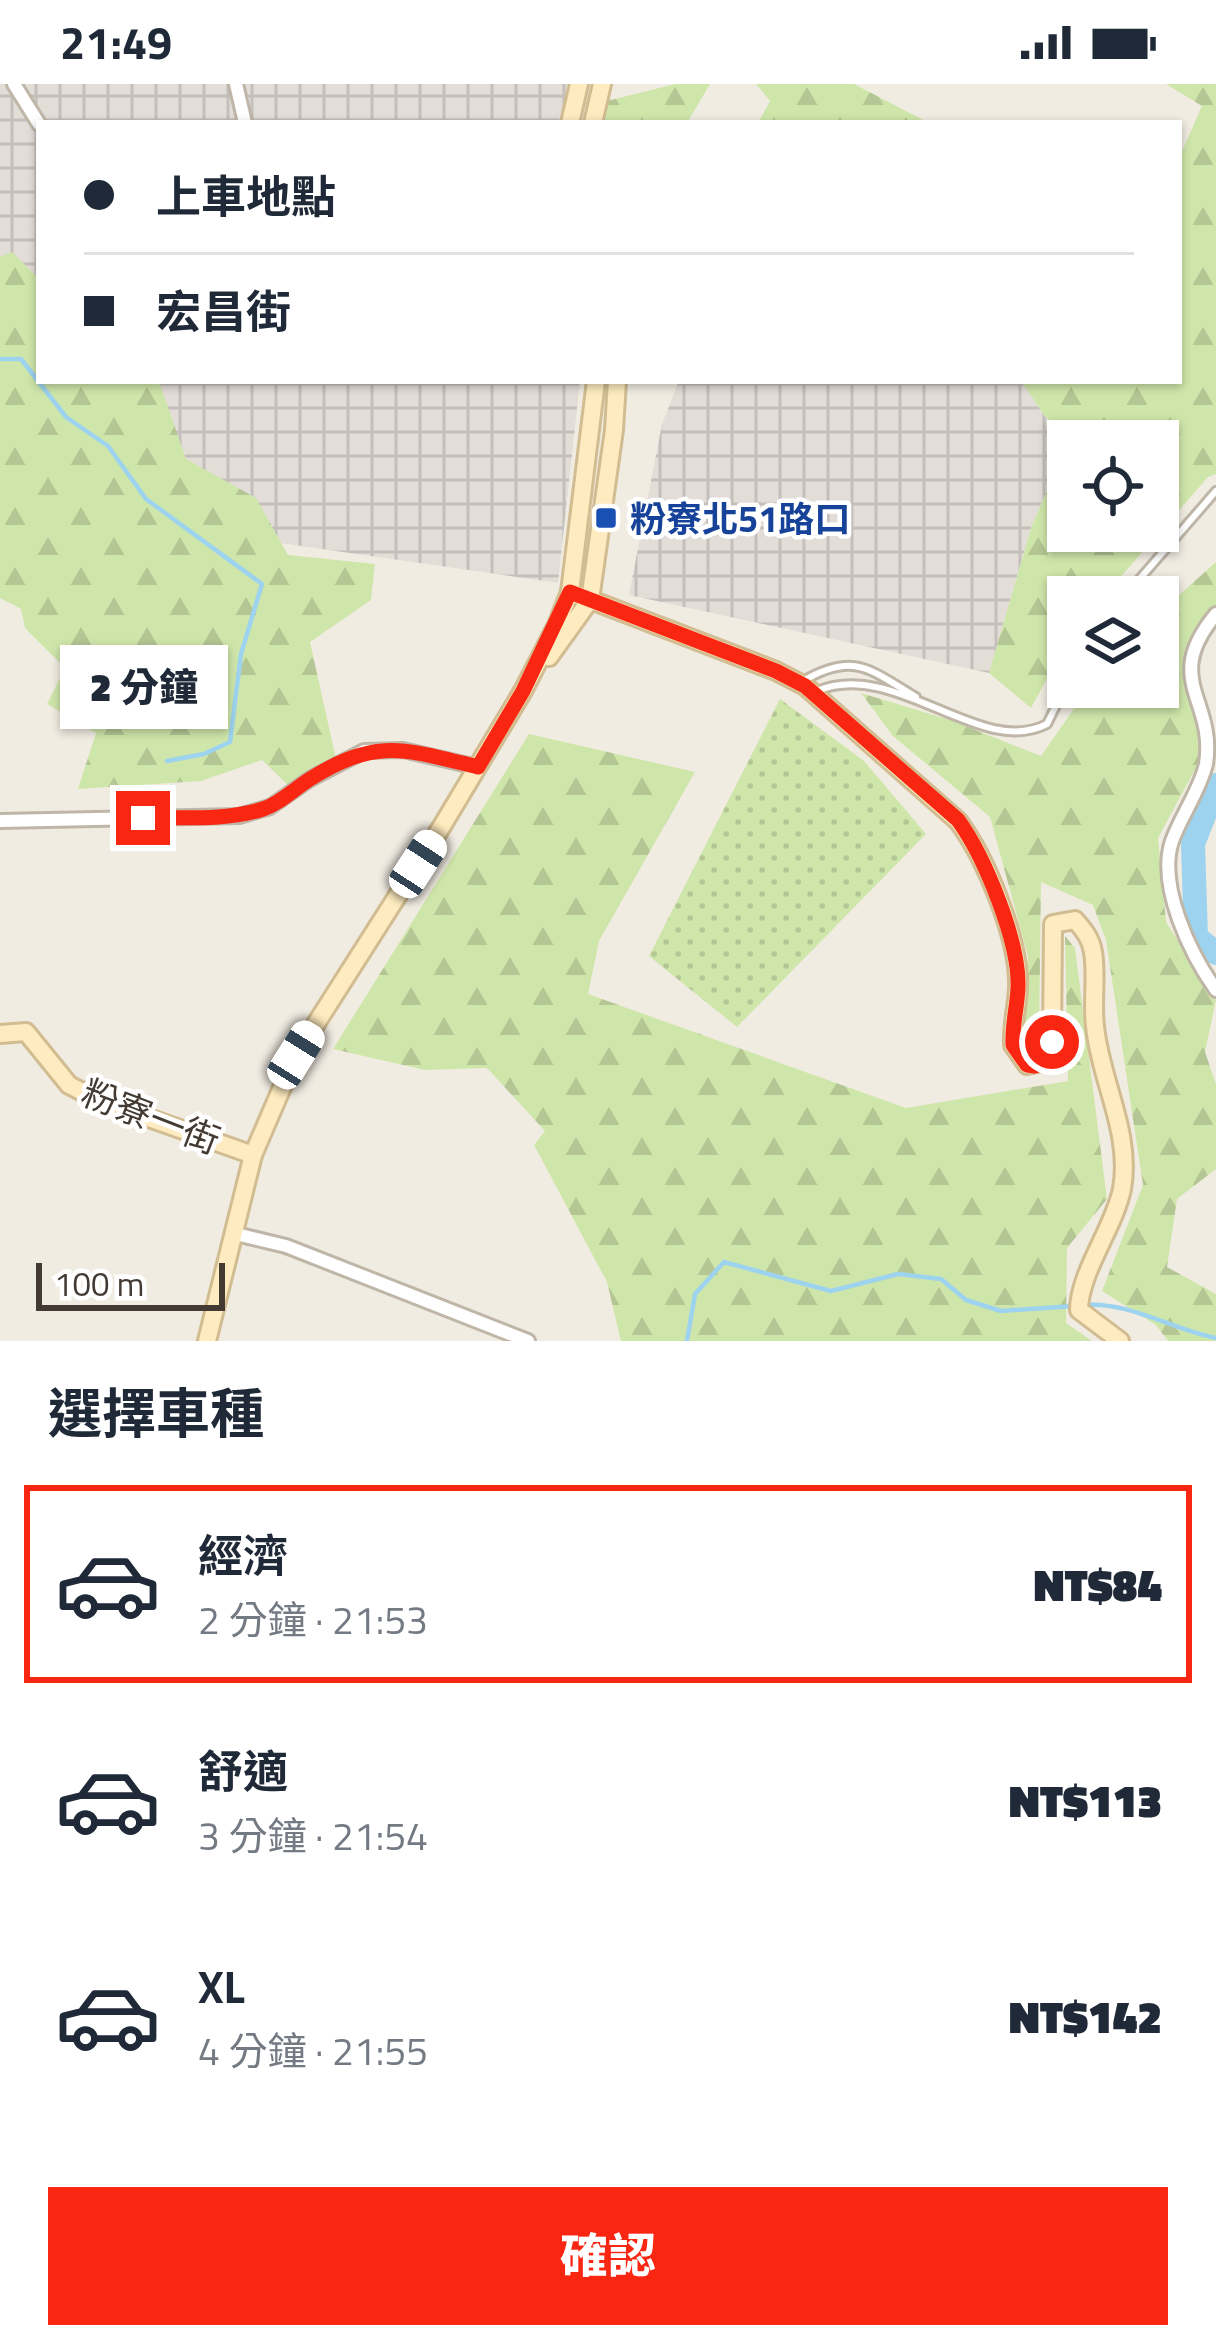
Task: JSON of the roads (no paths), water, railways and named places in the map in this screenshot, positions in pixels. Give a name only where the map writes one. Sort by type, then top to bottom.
[{"type":"street","points":[[14,84],[36,120]]},
{"type":"street","points":[[236,84],[244,120]]},
{"type":"street","points":[[571,120],[580,84]]},
{"type":"street","points":[[593,120],[602,84]]},
{"type":"street","points":[[207,1341],[254,1155],[296,1055],[523,691],[570,592],[596,384]]},
{"type":"street","points":[[523,691],[590,600],[607,491],[616,384]]},
{"type":"street","points":[[570,592],[806,688],[958,820],[974,842],[996,892],[1018,986],[1013,1045],[1027,1065],[1047,1060],[1052,1042],[1053,924],[1075,920],[1093,947],[1095,1028],[1124,1171],[1107,1238],[1079,1302],[1120,1341]]},
{"type":"street","points":[[1216,614],[1190,656],[1207,736],[1205,765],[1170,847],[1173,902],[1200,967],[1216,990]]},
{"type":"street","points":[[0,821],[239,816],[270,807],[310,778],[364,751],[403,750],[478,767]]},
{"type":"street","name":"粉寮一街","points":[[0,1034],[26,1032],[69,1085],[98,1100],[254,1155]]},
{"type":"street","points":[[236,1234],[286,1246],[528,1341]]},
{"type":"lane","points":[[1142,576],[1216,490]]},
{"type":"lane","points":[[806,688],[839,665],[857,664],[929,705]]},
{"type":"lane","points":[[806,688],[856,681],[1004,731],[1034,731],[1047,724],[1057,708]]},
{"type":"waterway","points":[[0,359],[21,359],[36,378]]},
{"type":"waterway","points":[[40,384],[66,417],[108,446],[146,499],[262,584],[241,654],[230,742],[204,754],[167,761]]},
{"type":"waterway","points":[[1216,785],[1193,844],[1196,937],[1216,953]]},
{"type":"waterway","points":[[687,1341],[695,1294],[724,1262],[831,1291],[898,1274],[941,1279],[966,1300],[1001,1311],[1074,1306]]},
{"type":"waterway","points":[[1085,1305],[1118,1307],[1216,1338]]},
{"type":"place","name":"粉寮北51路口","points":[[606,518]]}]
